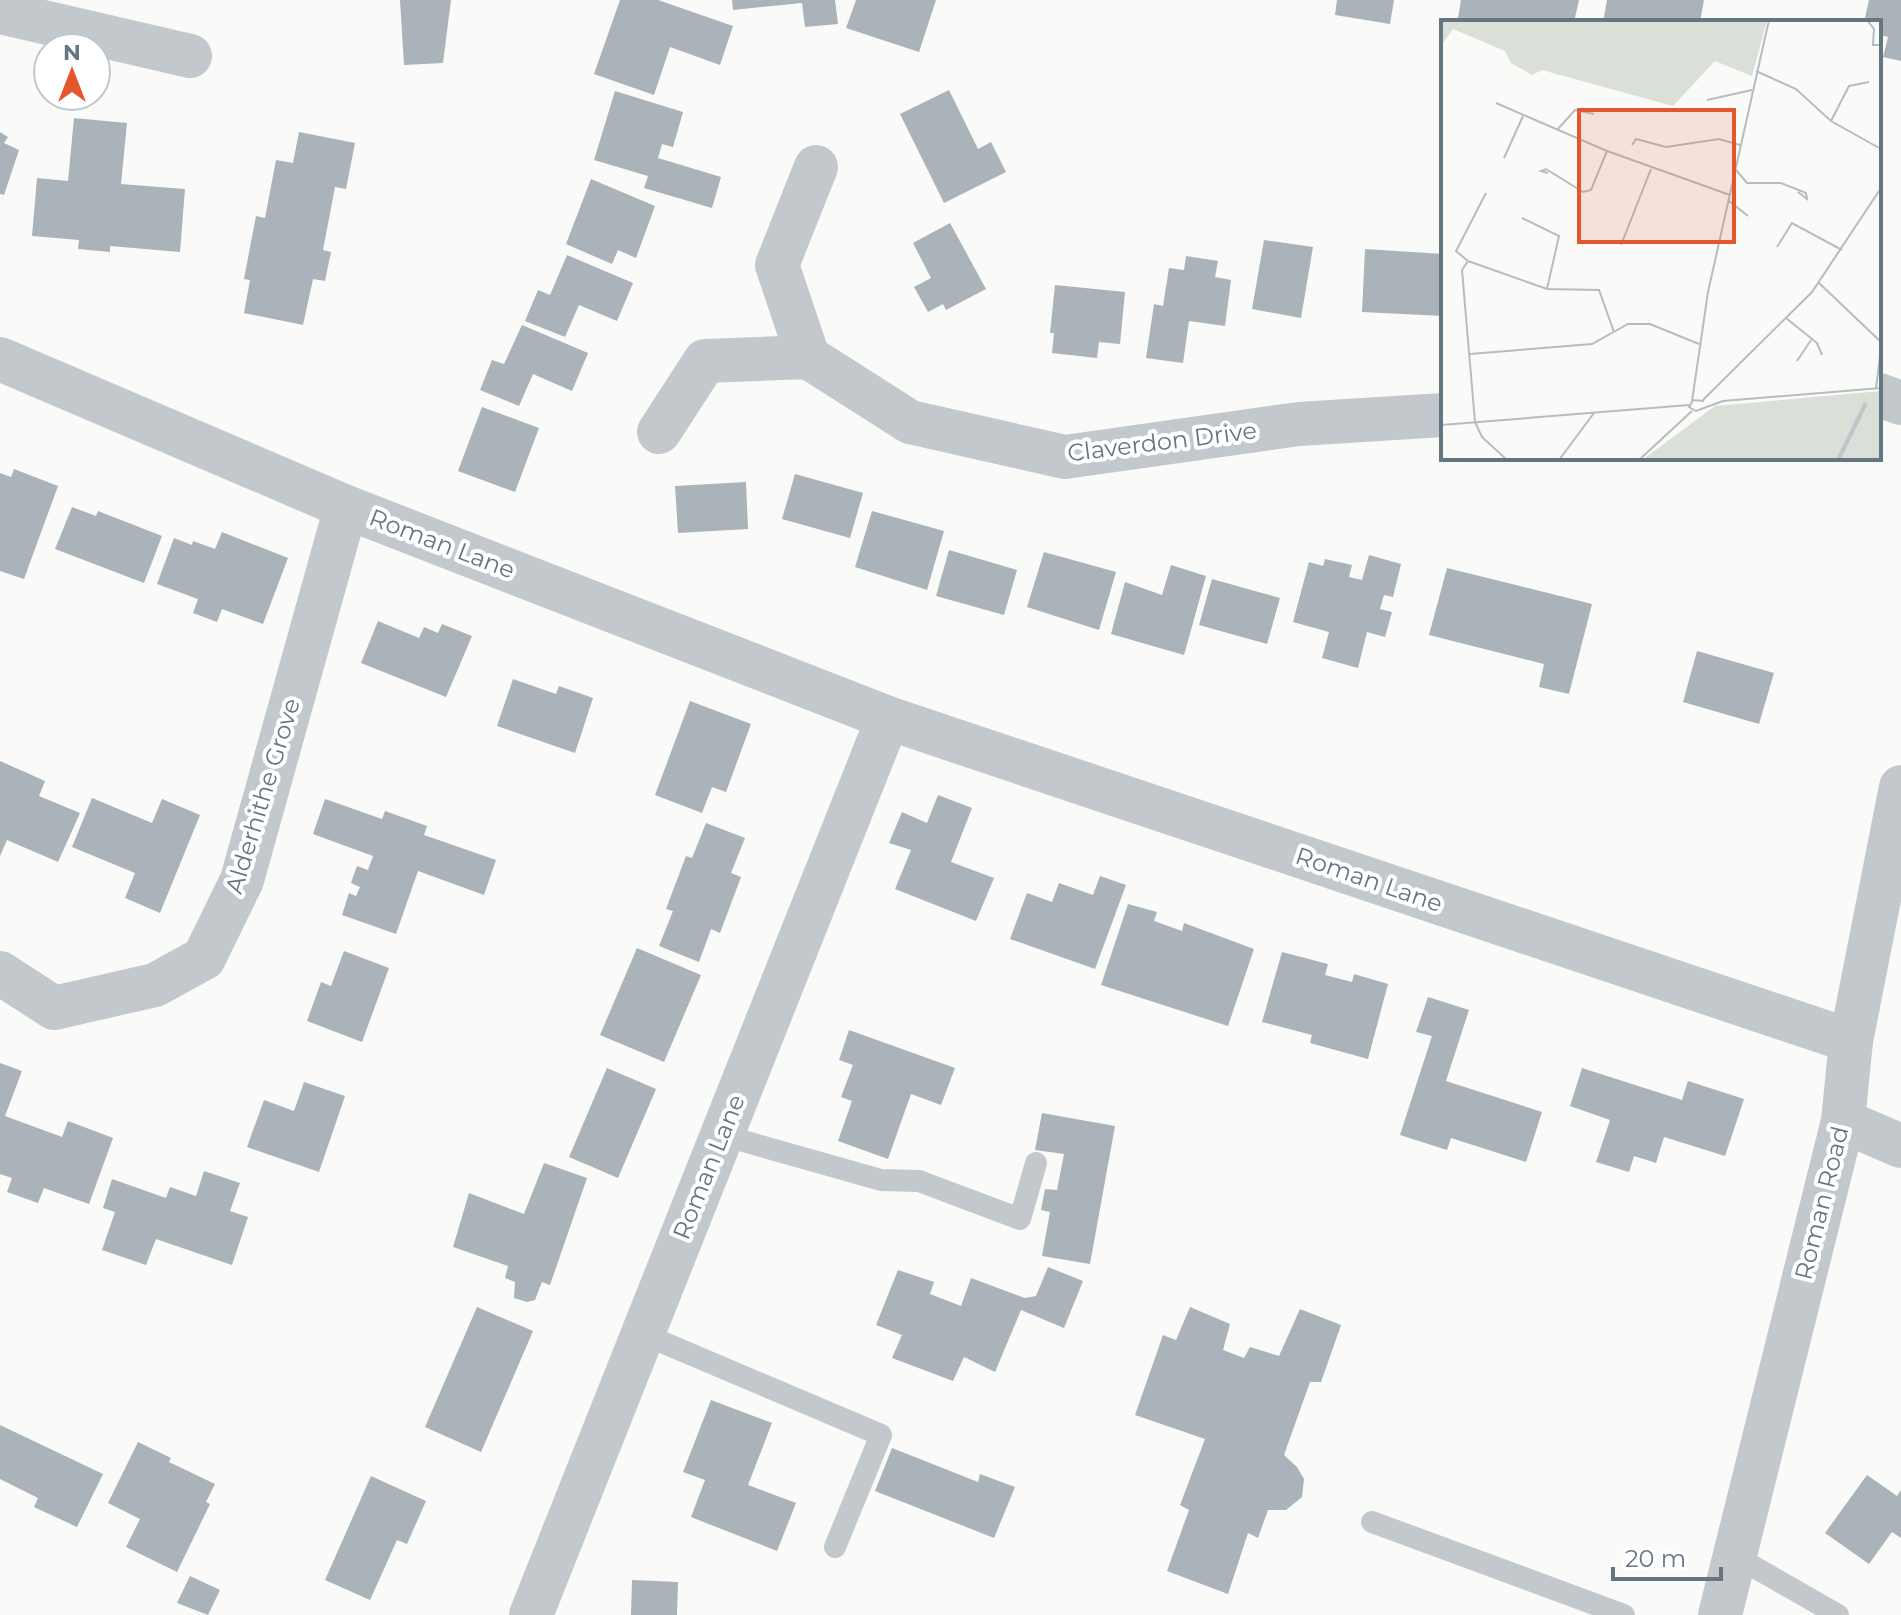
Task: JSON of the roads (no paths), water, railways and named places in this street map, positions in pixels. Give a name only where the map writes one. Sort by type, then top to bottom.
[{"type":"street","points":[[0,12],[190,56]]},
{"type":"street","points":[[659,432],[705,361],[808,357],[777,265],[816,167]]},
{"type":"street","name":"Claverdon Drive","points":[[808,357],[910,422],[1065,457],[1299,424],[1441,415]]},
{"type":"street","name":"Roman Lane","points":[[0,359],[346,507],[888,718],[1851,1041]]},
{"type":"street","points":[[1881,396],[1901,403]]},
{"type":"street","name":"Alderhithe Grove","points":[[0,973],[54,1008],[155,985],[204,958],[242,880],[346,507]]},
{"type":"street","name":"Roman Lane","points":[[531,1615],[888,718]]},
{"type":"street","name":"Roman Road","points":[[1720,1615],[1843,1121],[1851,1041],[1901,787]]},
{"type":"street","points":[[1843,1121],[1901,1146]]},
{"type":"lane","points":[[722,1135],[881,1180],[919,1181],[1020,1219],[1036,1163]]},
{"type":"lane","points":[[643,1334],[881,1435],[835,1547]]},
{"type":"lane","points":[[1372,1522],[1624,1615]]},
{"type":"lane","points":[[1735,1556],[1838,1615]]}]
